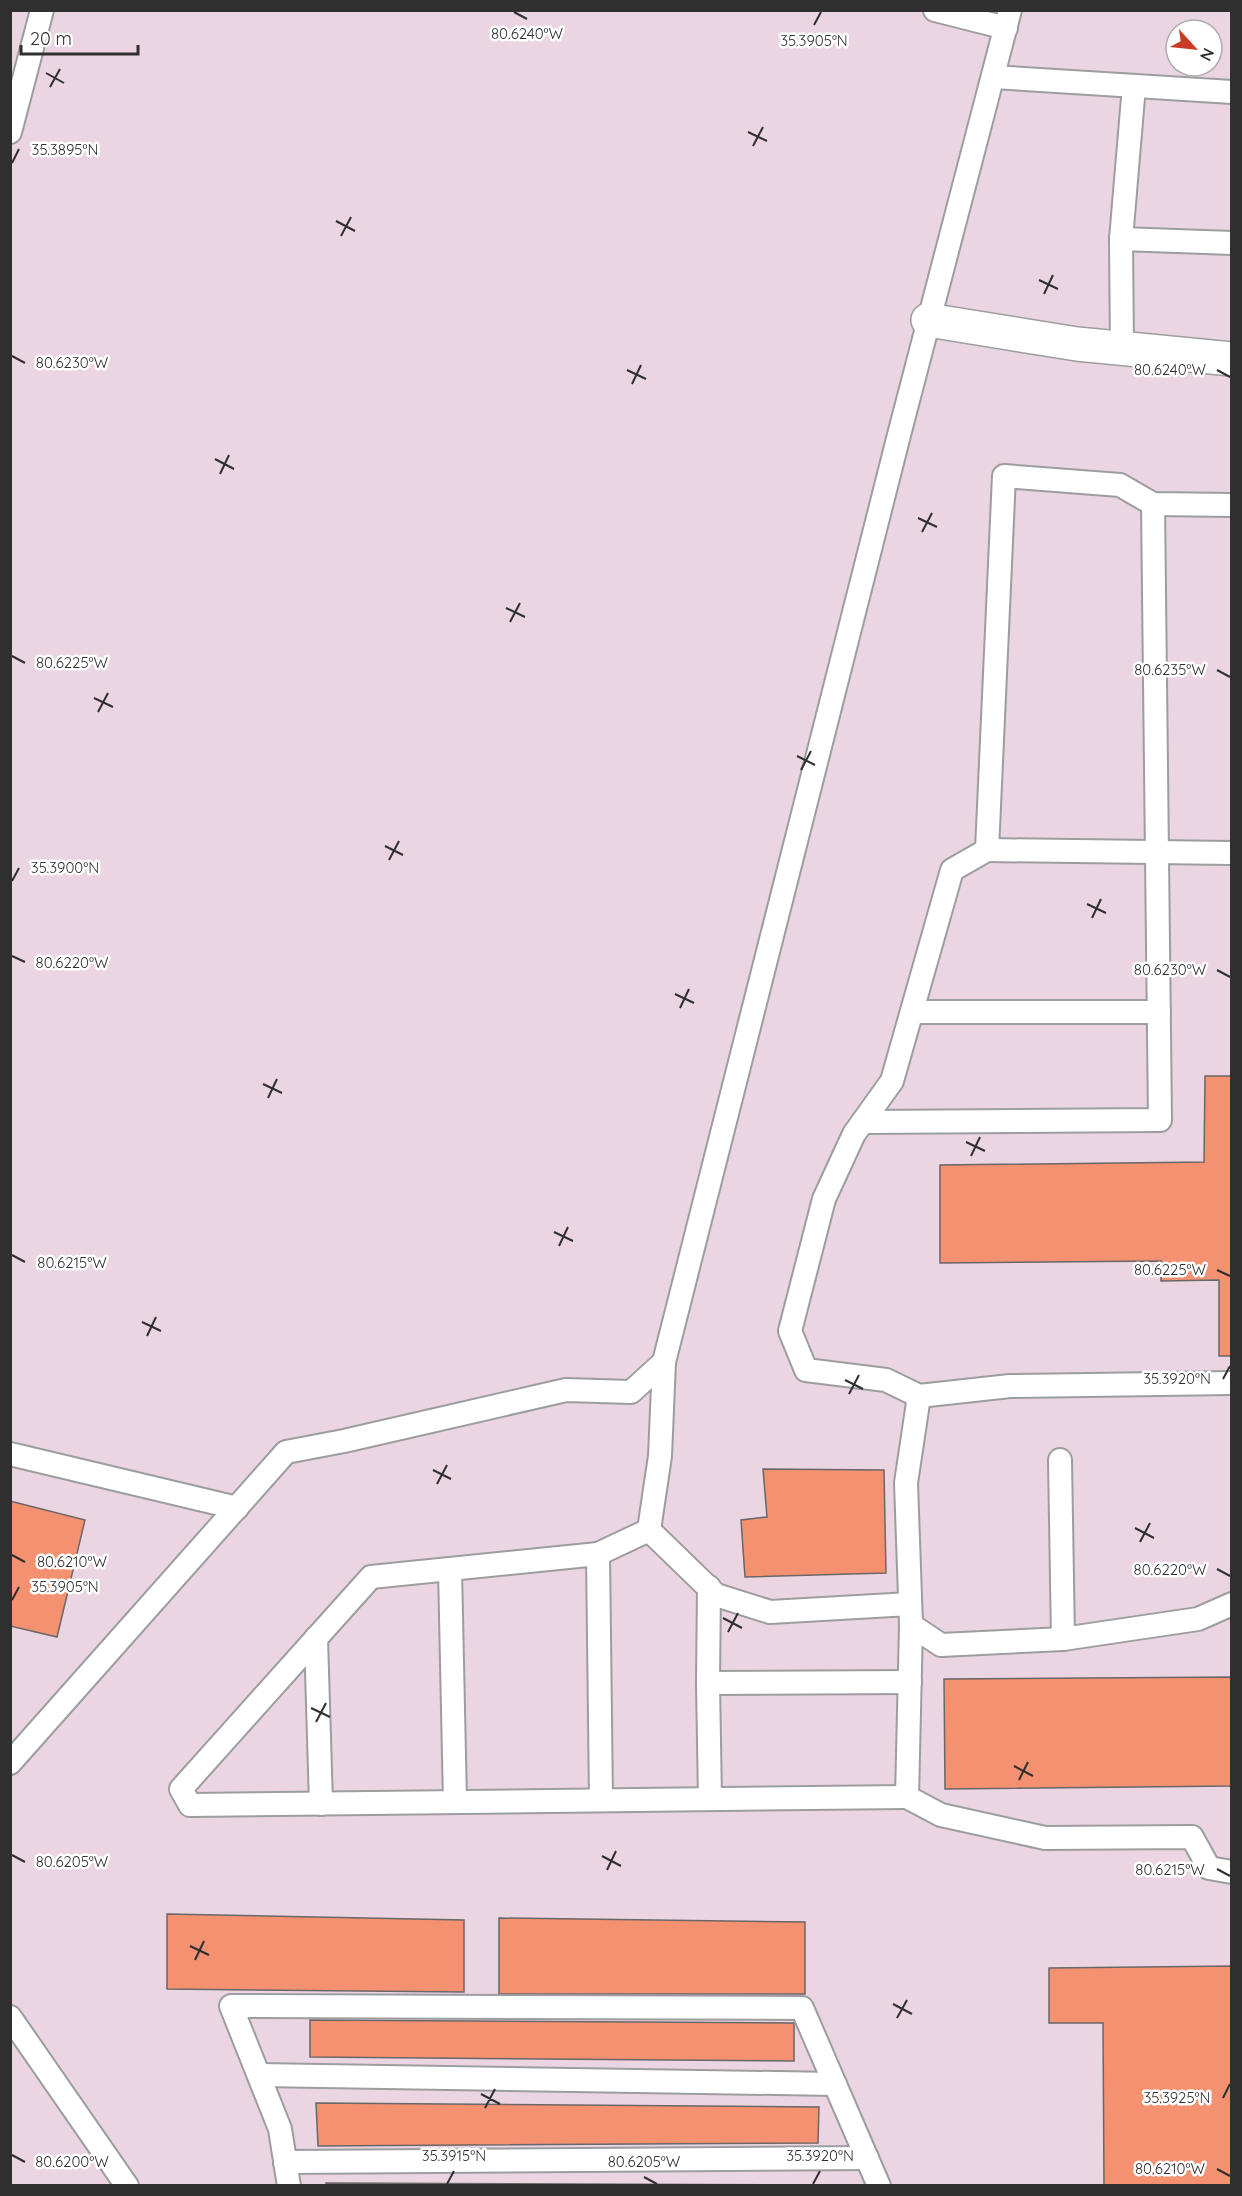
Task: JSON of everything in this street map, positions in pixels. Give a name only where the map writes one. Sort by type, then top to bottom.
[{"type":"street","points":[[928,320],[1122,349],[1232,359]]},
{"type":"lane","points":[[10,132],[42,10]]},
{"type":"lane","points":[[649,1530],[660,1456],[663,1362],[928,320],[1008,19],[935,10]]},
{"type":"lane","points":[[993,77],[1232,92]]},
{"type":"lane","points":[[1122,349],[1121,239],[1134,86]]},
{"type":"lane","points":[[1121,239],[1232,243]]},
{"type":"lane","points":[[987,850],[1004,476],[1120,485],[1153,504],[1232,505]]},
{"type":"lane","points":[[863,1122],[1160,1120],[1153,504]]},
{"type":"lane","points":[[1232,853],[987,850],[952,870],[892,1081],[854,1134],[824,1199],[790,1330],[806,1370],[886,1380],[920,1396],[1010,1386],[1232,1383]]},
{"type":"lane","points":[[912,1012],[1159,1012]]},
{"type":"lane","points":[[10,1763],[286,1452],[344,1442],[566,1390],[631,1392],[663,1362]]},
{"type":"lane","points":[[907,1797],[910,1615],[906,1483],[920,1396]]},
{"type":"lane","points":[[10,1454],[237,1508]]},
{"type":"lane","points":[[1060,1460],[1063,1639]]},
{"type":"lane","points":[[649,1530],[598,1554],[371,1577],[182,1789],[190,1805],[907,1797],[941,1815],[1045,1838],[1192,1837],[1209,1868],[1232,1872]]},
{"type":"lane","points":[[649,1530],[716,1595],[771,1612],[910,1615],[941,1645],[1063,1639],[1198,1619],[1232,1604]]},
{"type":"lane","points":[[598,1554],[601,1800]]},
{"type":"lane","points":[[450,1569],[455,1802]]},
{"type":"lane","points":[[709,1587],[710,1799]]},
{"type":"lane","points":[[316,1638],[321,1803]]},
{"type":"lane","points":[[708,1683],[910,1682]]},
{"type":"lane","points":[[289,2186],[280,2129],[231,2006],[802,2008],[879,2186]]},
{"type":"lane","points":[[10,2018],[117,2181]]},
{"type":"lane","points":[[258,2075],[835,2084]]},
{"type":"lane","points":[[285,2162],[867,2158]]},
{"type":"shaded area","points":[[11,11],[1231,11],[1231,2185],[11,2186]]},
{"type":"building","points":[[1205,1076],[1232,1076],[1232,1356],[1219,1356],[1219,1280],[1161,1281],[1161,1261],[940,1263],[940,1165],[1204,1162]]},
{"type":"building","points":[[763,1469],[884,1470],[886,1573],[745,1577],[741,1520],[767,1517]]},
{"type":"building","points":[[10,1501],[85,1520],[57,1637],[10,1626]]},
{"type":"building","points":[[1232,1677],[1232,1786],[945,1789],[944,1679]]},
{"type":"building","points":[[167,1914],[464,1920],[464,1992],[167,1989]]},
{"type":"building","points":[[499,1918],[805,1922],[805,1994],[499,1994]]},
{"type":"building","points":[[1232,1966],[1232,2186],[1104,2186],[1103,2023],[1049,2023],[1049,1968]]},
{"type":"building","points":[[310,2020],[794,2023],[794,2061],[310,2057]]},
{"type":"building","points":[[316,2103],[819,2107],[818,2143],[318,2146]]},
{"type":"building","points":[[326,2183],[845,2185],[326,2186]]}]
